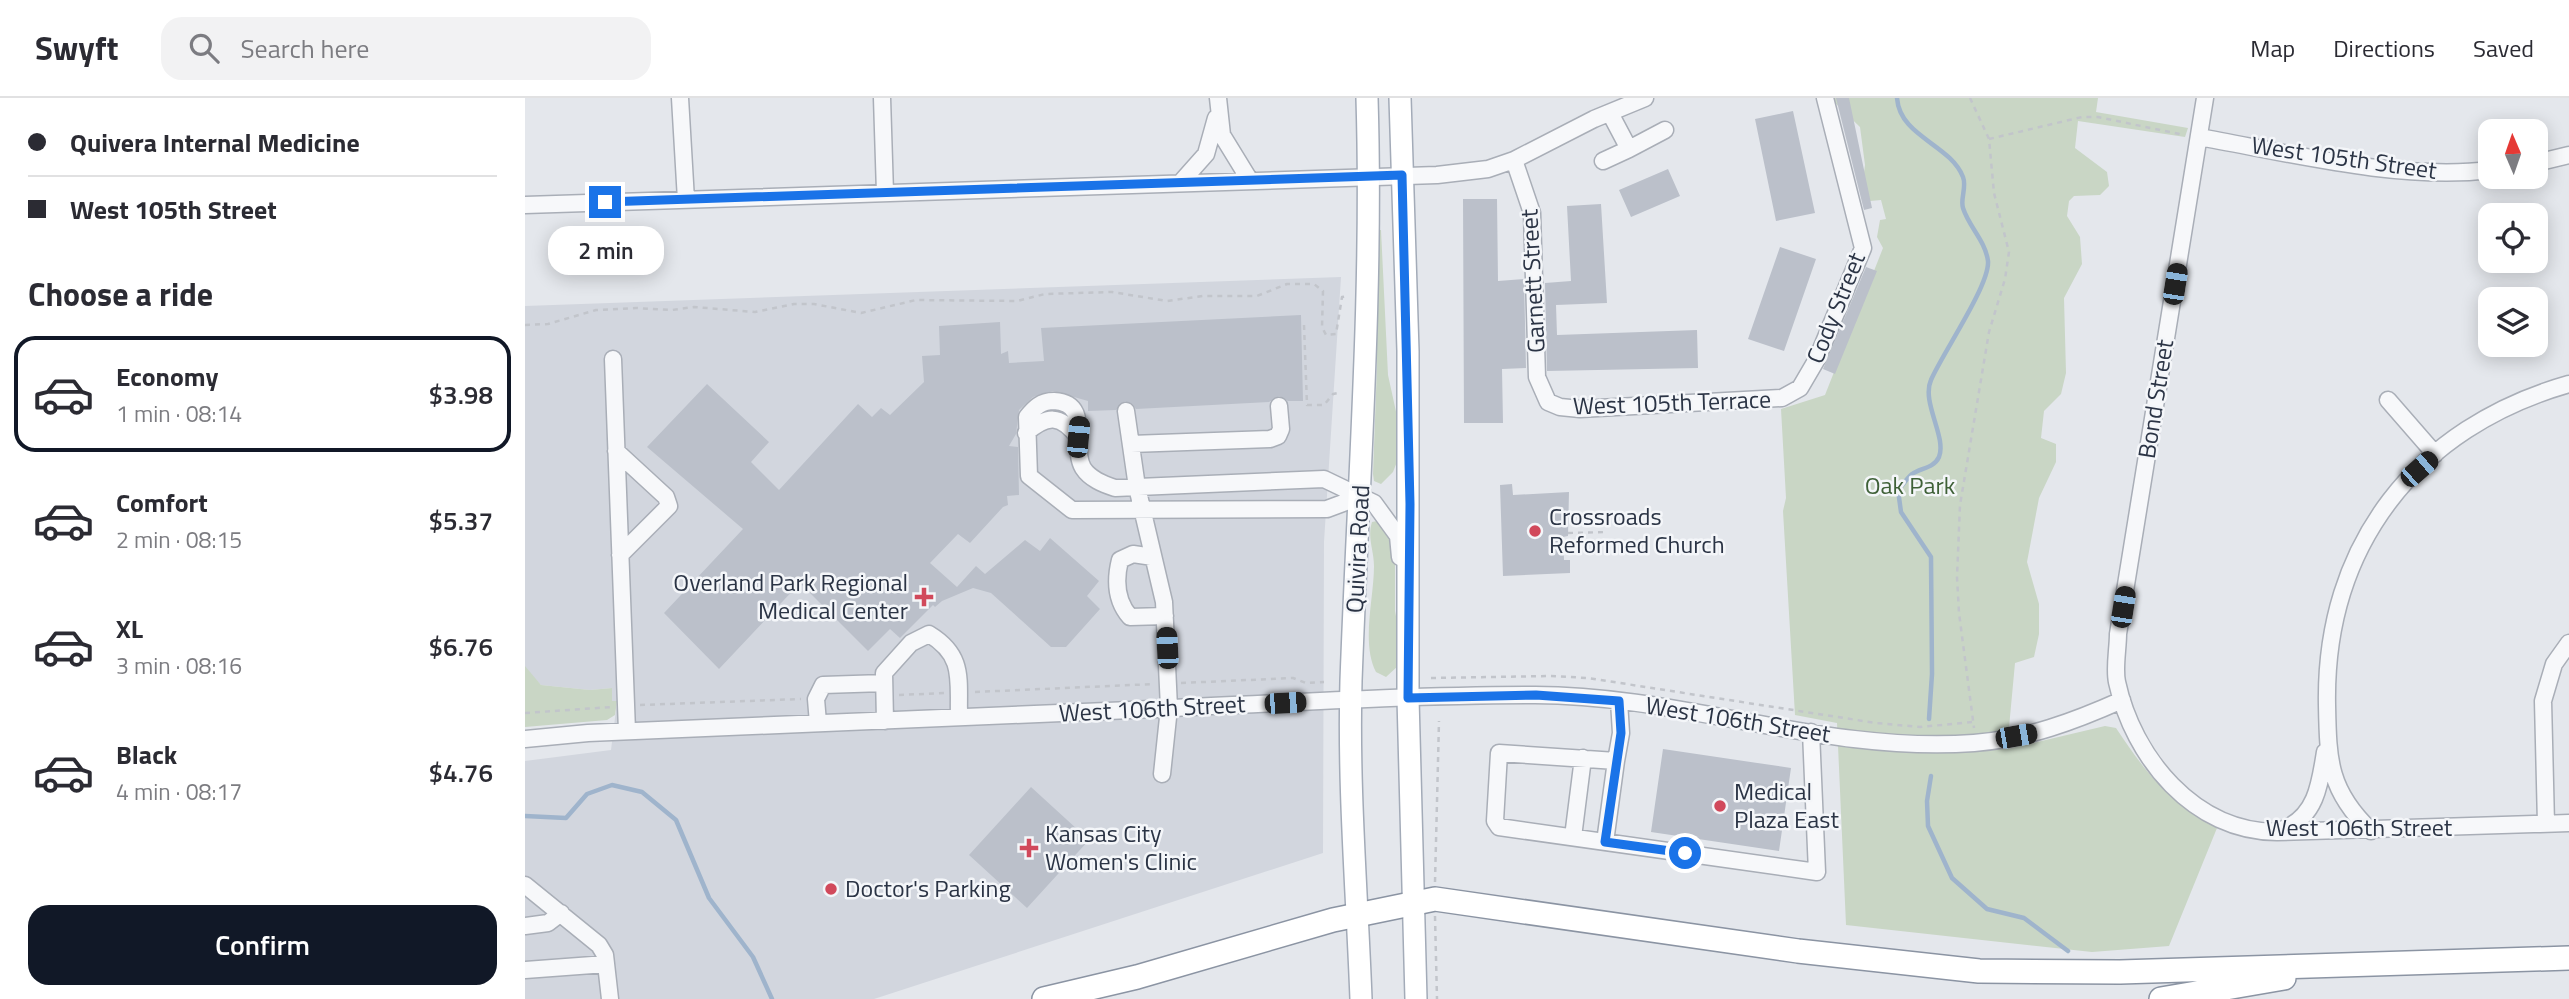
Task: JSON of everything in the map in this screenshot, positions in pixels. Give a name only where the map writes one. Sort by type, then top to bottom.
[{"type":"highway","points":[[1044,999],[1358,914],[1436,899],[1826,954],[1979,971],[2120,972],[2569,958]]},
{"type":"highway","points":[[2161,999],[2359,964]]},
{"type":"main road","name":"Quivira Road","points":[[1361,999],[1351,700],[1361,496],[1369,176],[1367,98]]},
{"type":"main road","name":"Quivira Road","points":[[1400,98],[1410,504],[1408,698],[1416,999]]},
{"type":"street","points":[[680,98],[685,200]]},
{"type":"street","points":[[882,98],[885,192]]},
{"type":"street","points":[[525,205],[1402,175],[1487,169],[1514,160],[1643,98]]},
{"type":"street","name":"Cody Street","points":[[1795,392],[1818,359],[1863,248],[1859,222],[1825,98]]},
{"type":"street","name":"Bond Street","points":[[2122,700],[2116,679],[2118,634],[2205,98]]},
{"type":"street","points":[[1182,181],[1206,154],[1218,104]]},
{"type":"street","points":[[1218,104],[1222,135],[1249,179]]},
{"type":"street","points":[[1609,113],[1629,149]]},
{"type":"street","points":[[1603,161],[1665,130]]},
{"type":"street","name":"West 105th Street","points":[[2199,137],[2391,169],[2435,172],[2478,170]]},
{"type":"street","points":[[2548,160],[2569,155]]},
{"type":"street","name":"Garnett Street","points":[[1514,160],[1531,205],[1537,377],[1548,402]]},
{"type":"street","points":[[613,359],[627,731]]},
{"type":"street","points":[[2277,832],[2299,823],[2316,800],[2327,736],[2329,647],[2336,608],[2350,569],[2385,506],[2402,484],[2463,430],[2530,395],[2569,384]]},
{"type":"street","name":"West 105th Terrace","points":[[1548,402],[1560,407],[1580,409],[1772,400],[1795,392]]},
{"type":"street","points":[[2388,400],[2435,454]]},
{"type":"street","points":[[1361,496],[1327,509],[1072,510],[1029,476],[1025,433],[1027,418],[1034,408],[1043,402],[1056,401],[1071,406],[1079,419],[1078,437],[1083,467],[1091,477],[1115,488],[1324,479],[1361,496],[1374,503],[1398,536],[1399,605],[1408,631]]},
{"type":"street","points":[[1131,444],[1269,439],[1278,436],[1281,429],[1279,406]]},
{"type":"street","points":[[1126,411],[1137,487],[1165,616],[1169,708],[1162,774]]},
{"type":"street","points":[[616,451],[666,497],[669,506],[620,555]]},
{"type":"street","points":[[1153,557],[1133,554],[1120,560],[1116,576],[1121,607],[1130,617],[1165,616]]},
{"type":"street","points":[[885,721],[887,689],[884,673],[911,643],[929,634],[945,644],[958,663],[959,717]]},
{"type":"street","points":[[2546,824],[2543,701],[2554,664],[2569,643]]},
{"type":"street","points":[[818,723],[817,699],[823,685],[887,689]]},
{"type":"street","name":"West 106th Street","points":[[525,739],[627,731],[1351,700],[1536,695],[1619,701],[1898,743],[1977,743],[2065,725],[2122,700],[2140,746],[2179,793],[2225,821],[2277,832],[2569,824]]},
{"type":"street","points":[[1605,842],[1621,733],[1619,701]]},
{"type":"street","points":[[1616,761],[1499,753],[1495,821],[1499,827],[1817,872],[1811,732]]},
{"type":"street","points":[[2327,736],[2333,777],[2349,810],[2371,831]]},
{"type":"street","points":[[1573,838],[1583,758]]},
{"type":"street","points":[[525,885],[599,945],[606,964],[610,999]]},
{"type":"street","points":[[525,926],[548,923],[561,913]]},
{"type":"street","points":[[525,970],[606,964]]},
{"type":"path","points":[[1970,98],[1989,139],[1994,193],[2007,240],[2008,265],[1989,332],[1965,475],[1957,577],[1977,743]]},
{"type":"path","points":[[1989,139],[2082,117],[2098,117],[2199,137]]},
{"type":"path","points":[[525,325],[548,324],[596,310],[694,307],[755,312],[804,304],[861,313],[916,300],[1017,301],[1045,294],[1112,292],[1167,301],[1203,296],[1257,296],[1287,284],[1314,284],[1322,291],[1322,327],[1326,335],[1333,335],[1336,334],[1342,297],[1348,296]]},
{"type":"path","points":[[1304,324],[1307,405],[1324,405],[1333,394],[1338,393]]},
{"type":"path","points":[[1568,533],[1608,532]]},
{"type":"path","points":[[1174,683],[1293,678],[1306,683],[1324,682]]},
{"type":"path","points":[[962,692],[1157,684]]},
{"type":"path","points":[[887,689],[946,693]]},
{"type":"path","points":[[634,706],[808,699]]},
{"type":"path","points":[[525,713],[616,707]]},
{"type":"path","points":[[1436,870],[1439,721]]},
{"type":"path","points":[[1436,921],[1437,999]]},
{"type":"shaded area","name":"Overland Park Regional Medical Center","points":[[1341,277],[1324,542],[1323,853],[874,999],[525,999],[525,761],[611,750],[617,702],[612,701],[612,688],[590,690],[541,685],[525,668],[525,306]]},
{"type":"green space","name":"Oak Park","points":[[1830,98],[2098,98],[2096,112],[2188,128],[2185,137],[2078,121],[2075,148],[2107,172],[2109,186],[2100,195],[2074,196],[2069,201],[2067,216],[2080,237],[2082,264],[2064,298],[2066,373],[2061,394],[2044,411],[2041,438],[2056,444],[2056,462],[2039,498],[2027,562],[2039,604],[2039,634],[2034,657],[2015,663],[2007,749],[2105,726],[2116,728],[2138,760],[2160,785],[2185,807],[2217,828],[2169,946],[2092,952],[1846,925],[1837,723],[1795,715],[1783,511],[1786,498],[1781,409],[1825,395],[1883,248],[1877,237],[1880,220],[1886,219],[1881,200],[1870,201],[1861,194],[1865,165],[1860,127]]},
{"type":"green space","points":[[1377,230],[1381,230],[1388,375],[1400,430],[1400,454],[1393,472],[1381,484],[1374,481],[1373,474],[1377,366]]},
{"type":"green space","points":[[1377,521],[1389,532],[1395,552],[1395,611],[1400,637],[1398,666],[1386,677],[1376,672],[1369,648],[1374,566],[1370,533],[1372,522]]},
{"type":"green space","points":[[525,666],[541,685],[590,690],[612,688],[612,701],[617,701],[615,715],[607,720],[525,727]]},
{"type":"building","points":[[1836,98],[1849,98],[1872,208],[1864,210]]},
{"type":"building","points":[[1793,111],[1815,213],[1776,221],[1755,119]]},
{"type":"building","points":[[1668,169],[1680,196],[1631,217],[1619,190]]},
{"type":"building","points":[[1463,199],[1497,199],[1498,281],[1524,279],[1526,368],[1502,369],[1503,423],[1464,423]]},
{"type":"building","points":[[1601,204],[1607,303],[1556,305],[1557,335],[1697,330],[1698,368],[1547,371],[1545,283],[1571,281],[1567,206]]},
{"type":"building","points":[[1780,247],[1816,259],[1784,351],[1748,339]]},
{"type":"building","points":[[1866,267],[1877,271],[1835,374],[1823,369]]},
{"type":"building","points":[[1301,315],[1303,401],[1288,401],[1279,396],[1269,402],[1136,409],[1125,401],[1116,410],[1088,411],[1088,401],[1053,391],[1033,397],[1019,410],[1016,434],[1009,446],[1018,447],[1019,495],[1007,496],[1008,505],[1003,507],[970,543],[958,534],[930,563],[957,587],[976,566],[985,574],[1025,540],[1040,551],[1050,538],[1099,581],[1087,596],[1100,609],[1066,647],[1051,647],[991,593],[973,588],[942,601],[935,607],[933,605],[900,638],[890,629],[868,651],[800,583],[719,669],[664,613],[743,529],[647,447],[707,384],[769,442],[751,462],[779,490],[858,404],[872,417],[881,408],[890,415],[924,382],[922,356],[940,355],[939,326],[1000,322],[1001,354],[1008,351],[1009,363],[1044,361],[1041,328]]},
{"type":"building","name":"Crossroads Reformed Church","points":[[1512,484],[1513,495],[1569,492],[1568,536],[1563,537],[1564,560],[1570,560],[1570,573],[1503,576],[1500,485]]},
{"type":"building","name":"Medical Plaza East","points":[[1663,749],[1791,768],[1779,851],[1651,832]]},
{"type":"building","name":"Kansas City Women's Clinic","points":[[1031,787],[1089,840],[1027,908],[969,855]]},
{"type":"waterway","points":[[1897,98],[1900,111],[1907,122],[1957,166],[1963,177],[1963,208],[1984,247],[1988,261],[1987,272],[1974,302],[1931,380],[1929,399],[1940,440],[1939,457],[1931,466],[1912,474],[1898,490],[1901,512],[1931,557],[1932,674],[1929,719]]},
{"type":"waterway","points":[[1931,776],[1927,801],[1928,826],[1952,878],[1987,909],[2024,918],[2068,951]]},
{"type":"waterway","points":[[525,816],[566,818],[587,794],[612,785],[642,792],[676,820],[709,898],[753,957],[772,999]]},
{"type":"place","name":"Crossroads Reformed Church","points":[[1535,531]]},
{"type":"place","name":"Overland Park Regional Medical Center","points":[[924,597]]},
{"type":"place","name":"Medical Plaza East","points":[[1720,806]]},
{"type":"place","name":"Kansas City Women's Clinic","points":[[1029,848]]},
{"type":"place","name":"Doctor's Parking","points":[[831,889]]},
{"type":"route","points":[[605,202],[1402,175],[1410,504],[1408,698],[1536,695],[1619,701],[1621,733],[1605,842],[1685,853]]}]
